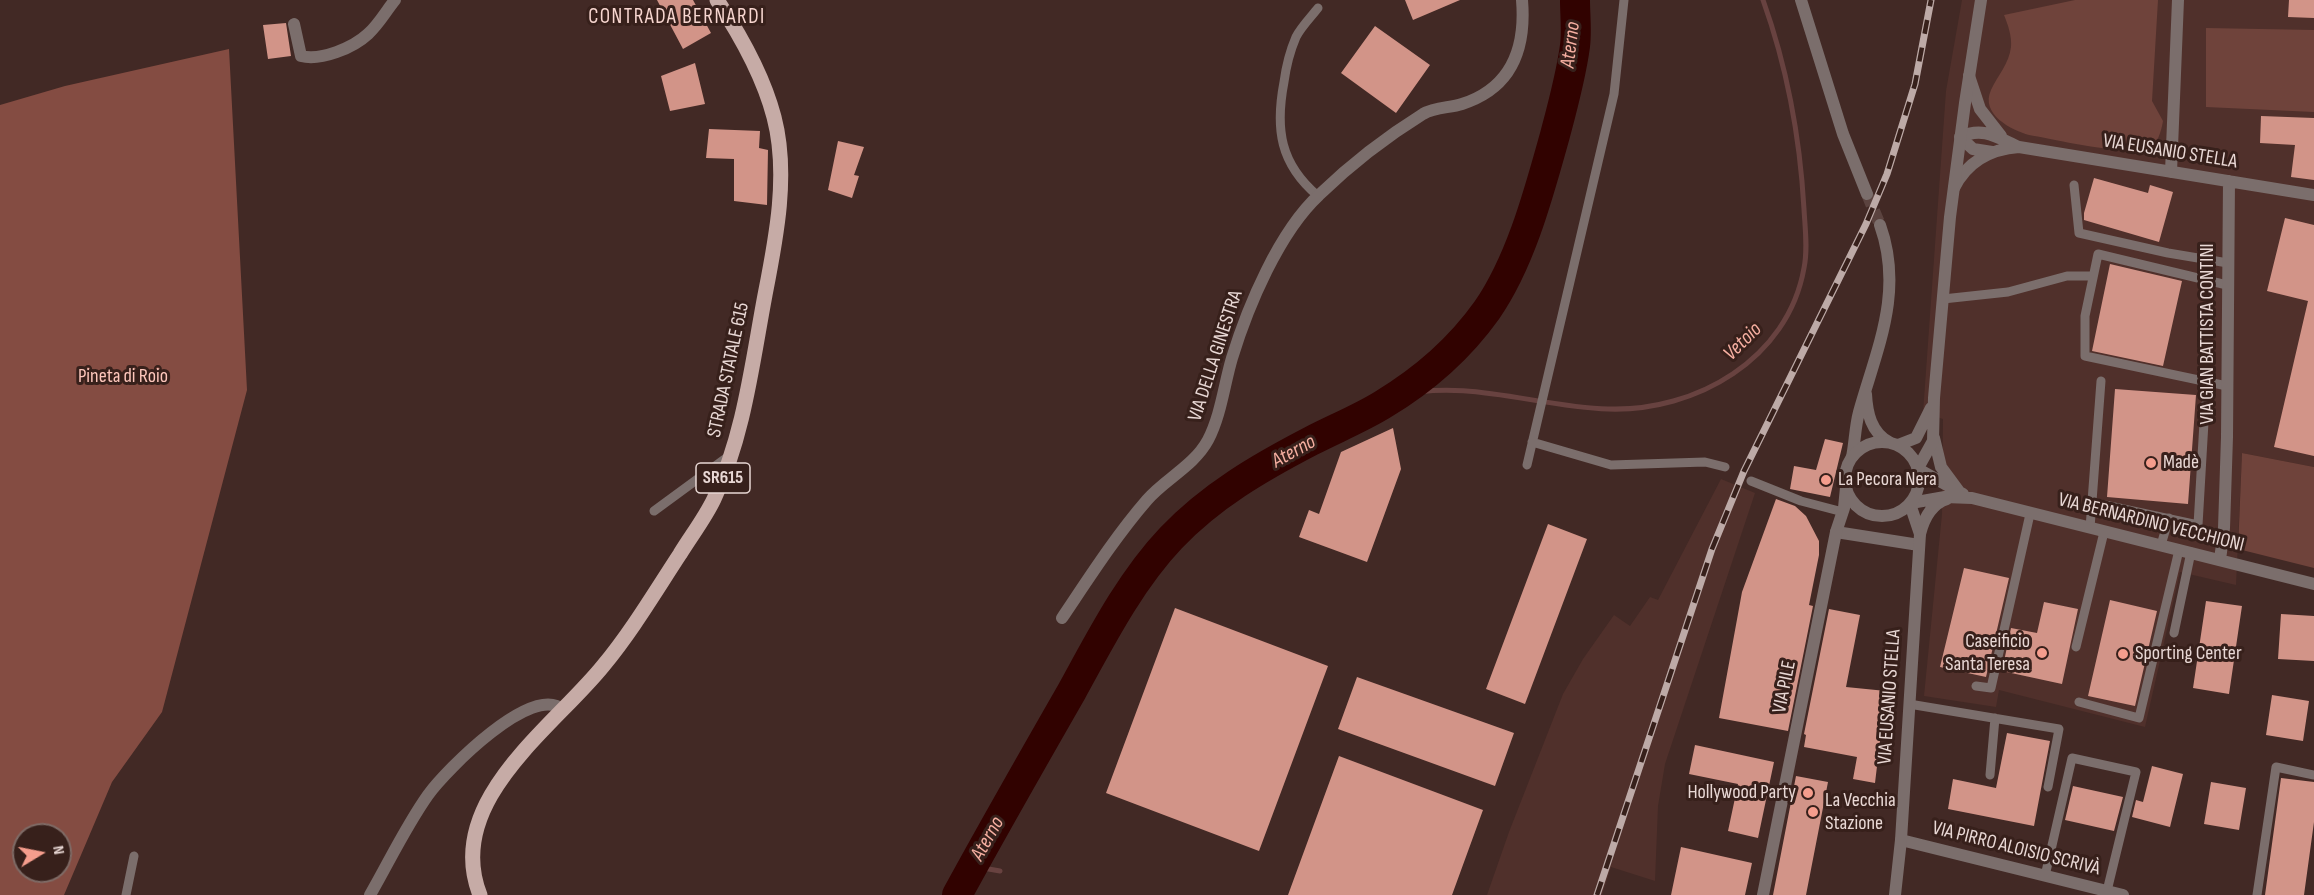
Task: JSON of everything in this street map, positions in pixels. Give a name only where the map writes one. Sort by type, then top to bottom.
[{"type":"main road","name":"STRADA STATALE 615","points":[[480,895],[474,873],[473,847],[485,809],[500,782],[517,758],[602,667],[638,620],[714,501],[733,452],[774,249],[781,173],[774,117],[760,74],[717,0]]},
{"type":"street","points":[[294,24],[301,56],[309,58],[335,52],[368,35],[395,0]]},
{"type":"street","name":"VIA DELLA GINESTRA","points":[[1062,618],[1112,545],[1147,500],[1194,458],[1207,441],[1217,416],[1236,347],[1259,288],[1297,221],[1318,196],[1358,161],[1423,115],[1464,103],[1499,83],[1510,70],[1518,53],[1522,0]]},
{"type":"street","points":[[1801,0],[1843,134],[1867,194]]},
{"type":"street","points":[[1960,138],[1981,0]]},
{"type":"street","points":[[2171,172],[2178,0]]},
{"type":"street","name":"VIA EUSANIO STELLA","points":[[1969,75],[1980,109],[2007,141]]},
{"type":"street","name":"VIA EUSANIO STELLA","points":[[1960,138],[1986,132],[2019,147],[2314,195]]},
{"type":"street","name":"VIA EUSANIO STELLA","points":[[1960,138],[1973,149],[1996,152]]},
{"type":"street","name":"VIA EUSANIO STELLA","points":[[1918,468],[1934,438],[1934,398],[1942,299],[1960,138]]},
{"type":"street","name":"VIA EUSANIO STELLA","points":[[1954,188],[1971,164],[1981,157],[2019,147]]},
{"type":"street","name":"VIA GIAN BATTISTA CONTINI","points":[[2220,560],[2224,510],[2227,386],[2229,181]]},
{"type":"street","points":[[1866,390],[1871,422],[1881,437],[1910,454],[1918,468],[1919,487],[1911,503],[1891,516],[1873,515],[1857,507],[1846,488],[1846,472],[1852,457],[1857,418],[1890,291],[1890,260],[1880,225]]},
{"type":"street","name":"VIA EUSANIO STELLA","points":[[1893,444],[1911,442],[1919,433],[1934,398]]},
{"type":"street","points":[[1836,532],[1920,540],[1924,521],[1935,505],[1945,499],[1960,495],[1941,467],[1934,438]]},
{"type":"street","points":[[1852,457],[1868,444],[1893,444]]},
{"type":"street","name":"VIA BERNARDINO VECCHIONI","points":[[1918,468],[1960,495],[2314,584]]},
{"type":"street","name":"VIA PILE","points":[[1763,895],[1836,532],[1843,512],[1846,488]]},
{"type":"street","name":"VIA BERNARDINO VECCHIONI","points":[[1911,503],[1929,498],[1960,495]]},
{"type":"street","name":"VIA EUSANIO STELLA","points":[[1895,895],[1920,540],[1911,503]]},
{"type":"street","points":[[370,895],[424,801],[448,772],[491,733],[522,712],[534,706],[549,703],[556,704],[563,710]]},
{"type":"street","name":"VIA PIRRO ALOISIO SCRIVÀ","points":[[1900,840],[2107,893],[2123,895]]},
{"type":"lane","points":[[1527,465],[1614,94],[1624,0]]},
{"type":"lane","points":[[1318,8],[1296,36],[1287,66],[1279,125],[1287,154],[1296,174],[1318,196]]},
{"type":"lane","points":[[2074,185],[2079,233],[2168,253],[2228,263]]},
{"type":"lane","points":[[2227,285],[2098,254],[2085,316],[2085,356],[2227,386]]},
{"type":"lane","points":[[1942,299],[2008,292],[2067,276],[2093,276]]},
{"type":"lane","points":[[2090,528],[2101,381]]},
{"type":"lane","points":[[2091,502],[2198,525],[2205,405]]},
{"type":"lane","points":[[1532,442],[1611,465],[1705,462],[1725,467]]},
{"type":"lane","points":[[654,512],[733,452]]},
{"type":"lane","points":[[1751,481],[1801,501],[1843,512]]},
{"type":"lane","points":[[1976,687],[1991,688],[2030,514]]},
{"type":"lane","points":[[2161,545],[2169,518]]},
{"type":"lane","points":[[2076,647],[2104,532]]},
{"type":"lane","points":[[2174,633],[2185,551]]},
{"type":"lane","points":[[2079,702],[2139,718],[2185,551]]},
{"type":"lane","points":[[1909,704],[2059,729],[2048,787]]},
{"type":"lane","points":[[1990,775],[1995,718]]},
{"type":"lane","points":[[2045,876],[2072,758],[2136,772],[2107,893]]},
{"type":"lane","points":[[2257,895],[2276,767],[2314,775]]},
{"type":"lane","points":[[126,895],[134,856]]},
{"type":"shaded area","points":[[1962,0],[2314,0],[2314,467],[2242,453],[2236,585],[2180,572],[2145,727],[1999,690],[1996,707],[1924,696],[1942,514],[1943,419],[1923,413],[1946,91]]},
{"type":"shaded area","points":[[2075,0],[2158,0],[2152,101],[2163,121],[2157,141],[2148,148],[2108,149],[2029,135],[2006,125],[1993,113],[1989,99],[1991,90],[2006,64],[2011,47],[2004,15]]},
{"type":"shaded area","points":[[2206,28],[2314,30],[2314,112],[2206,107]]},
{"type":"shaded area","points":[[2242,453],[2314,467],[2314,568],[2238,549]]},
{"type":"shaded area","points":[[1721,479],[1755,493],[1665,764],[1658,806],[1655,881],[1611,867],[1602,895],[1487,895],[1563,694],[1583,659],[1614,615],[1630,626],[1650,597],[1658,600]]},
{"type":"green space","name":"Pineta di Roio","points":[[229,49],[247,390],[162,712],[112,782],[72,876],[72,823],[12,823],[12,883],[69,883],[64,895],[0,895],[0,105],[65,86]]},
{"type":"building","points":[[657,0],[693,0],[711,33],[683,49]]},
{"type":"building","points":[[1405,0],[1460,0],[1413,20]]},
{"type":"building","points":[[2289,0],[2314,0],[2314,18],[2288,17]]},
{"type":"building","points":[[286,23],[291,56],[268,59],[263,25]]},
{"type":"building","points":[[1375,26],[1430,65],[1396,113],[1341,73]]},
{"type":"building","points":[[695,63],[705,104],[670,111],[661,76]]},
{"type":"building","points":[[2261,116],[2314,118],[2314,180],[2291,177],[2295,145],[2260,143]]},
{"type":"building","points":[[709,129],[760,131],[759,148],[768,150],[767,205],[734,201],[734,159],[706,158]]},
{"type":"building","points":[[838,141],[864,147],[854,175],[859,176],[852,198],[828,190]]},
{"type":"building","points":[[2094,178],[2148,193],[2150,185],[2173,192],[2159,242],[2084,220]]},
{"type":"building","points":[[2285,218],[2314,225],[2314,456],[2274,447],[2308,301],[2267,291]]},
{"type":"building","points":[[2110,264],[2182,281],[2163,366],[2092,351]]},
{"type":"building","points":[[2115,389],[2196,395],[2188,504],[2107,497]]},
{"type":"building","points":[[1393,428],[1401,469],[1367,562],[1299,537],[1309,510],[1319,514],[1341,452]]},
{"type":"building","points":[[1825,439],[1843,443],[1830,497],[1790,489],[1794,466],[1816,470]]},
{"type":"building","points":[[1776,499],[1795,506],[1806,516],[1819,541],[1819,555],[1809,605],[1813,606],[1788,731],[1719,718],[1742,592]]},
{"type":"building","points":[[1548,524],[1587,539],[1525,704],[1486,689]]},
{"type":"building","points":[[1964,568],[2009,578],[1986,677],[1940,667]]},
{"type":"building","name":"Sporting Center","points":[[2110,600],[2157,611],[2135,706],[2088,696]]},
{"type":"building","points":[[2206,601],[2242,606],[2229,694],[2193,688]]},
{"type":"building","name":"Caseificio Santa Teresa","points":[[2044,602],[2078,609],[2062,684],[2002,671],[2011,628],[2037,633]]},
{"type":"building","points":[[1175,608],[1328,666],[1259,851],[1106,793]]},
{"type":"building","points":[[1829,609],[1860,615],[1846,687],[1886,691],[1875,783],[1853,779],[1857,757],[1804,747],[1806,735],[1804,734]]},
{"type":"building","points":[[2281,614],[2314,616],[2314,661],[2278,659]]},
{"type":"building","points":[[1357,677],[1514,733],[1495,786],[1338,729]]},
{"type":"building","points":[[2272,695],[2309,701],[2303,741],[2266,735]]},
{"type":"building","points":[[2007,733],[2050,741],[2034,826],[1948,809],[1953,779],[1996,788]]},
{"type":"building","points":[[1695,745],[1774,762],[1758,838],[1728,831],[1738,784],[1689,774]]},
{"type":"building","points":[[1339,756],[1483,810],[1452,895],[1288,895]]},
{"type":"building","points":[[2152,766],[2183,774],[2170,827],[2132,817],[2136,800],[2143,802]]},
{"type":"building","points":[[1796,776],[1828,782],[1806,895],[1773,895]]},
{"type":"building","points":[[2281,778],[2314,782],[2314,822],[2304,895],[2265,895]]},
{"type":"building","points":[[2211,782],[2246,788],[2239,830],[2204,824]]},
{"type":"building","points":[[2073,786],[2123,797],[2114,831],[2065,820]]},
{"type":"building","points":[[1681,847],[1752,863],[1745,895],[1671,895]]},
{"type":"waterway","name":"Aterno","points":[[957,895],[1117,612],[1142,573],[1171,538],[1202,509],[1254,472],[1397,396],[1439,363],[1465,338],[1487,310],[1510,270],[1519,248],[1549,157],[1573,57],[1576,35],[1575,0]]},
{"type":"waterway","name":"Vetoio","points":[[1396,396],[1423,391],[1449,390],[1502,395],[1581,407],[1641,408],[1674,401],[1704,390],[1733,374],[1758,353],[1779,329],[1795,300],[1804,268],[1806,246],[1796,129],[1779,51],[1763,0]]},
{"type":"waterway","points":[[970,871],[983,868],[1000,871]]},
{"type":"tunnel","points":[[1867,194],[1880,225]]},
{"type":"railway","points":[[1597,895],[1712,549],[1744,471],[1866,224],[1887,174],[1915,84],[1931,0]]},
{"type":"place","name":"Madè","points":[[2151,463]]},
{"type":"place","name":"La Pecora Nera","points":[[1826,480]]},
{"type":"place","name":"Caseificio Santa Teresa","points":[[2042,653]]},
{"type":"place","name":"Sporting Center","points":[[2123,654]]},
{"type":"place","name":"Hollywood Party","points":[[1808,793]]},
{"type":"place","name":"La Vecchia Stazione","points":[[1813,812]]},
{"type":"district","name":"CONTRADA BERNARDI","points":[[677,18]]}]
